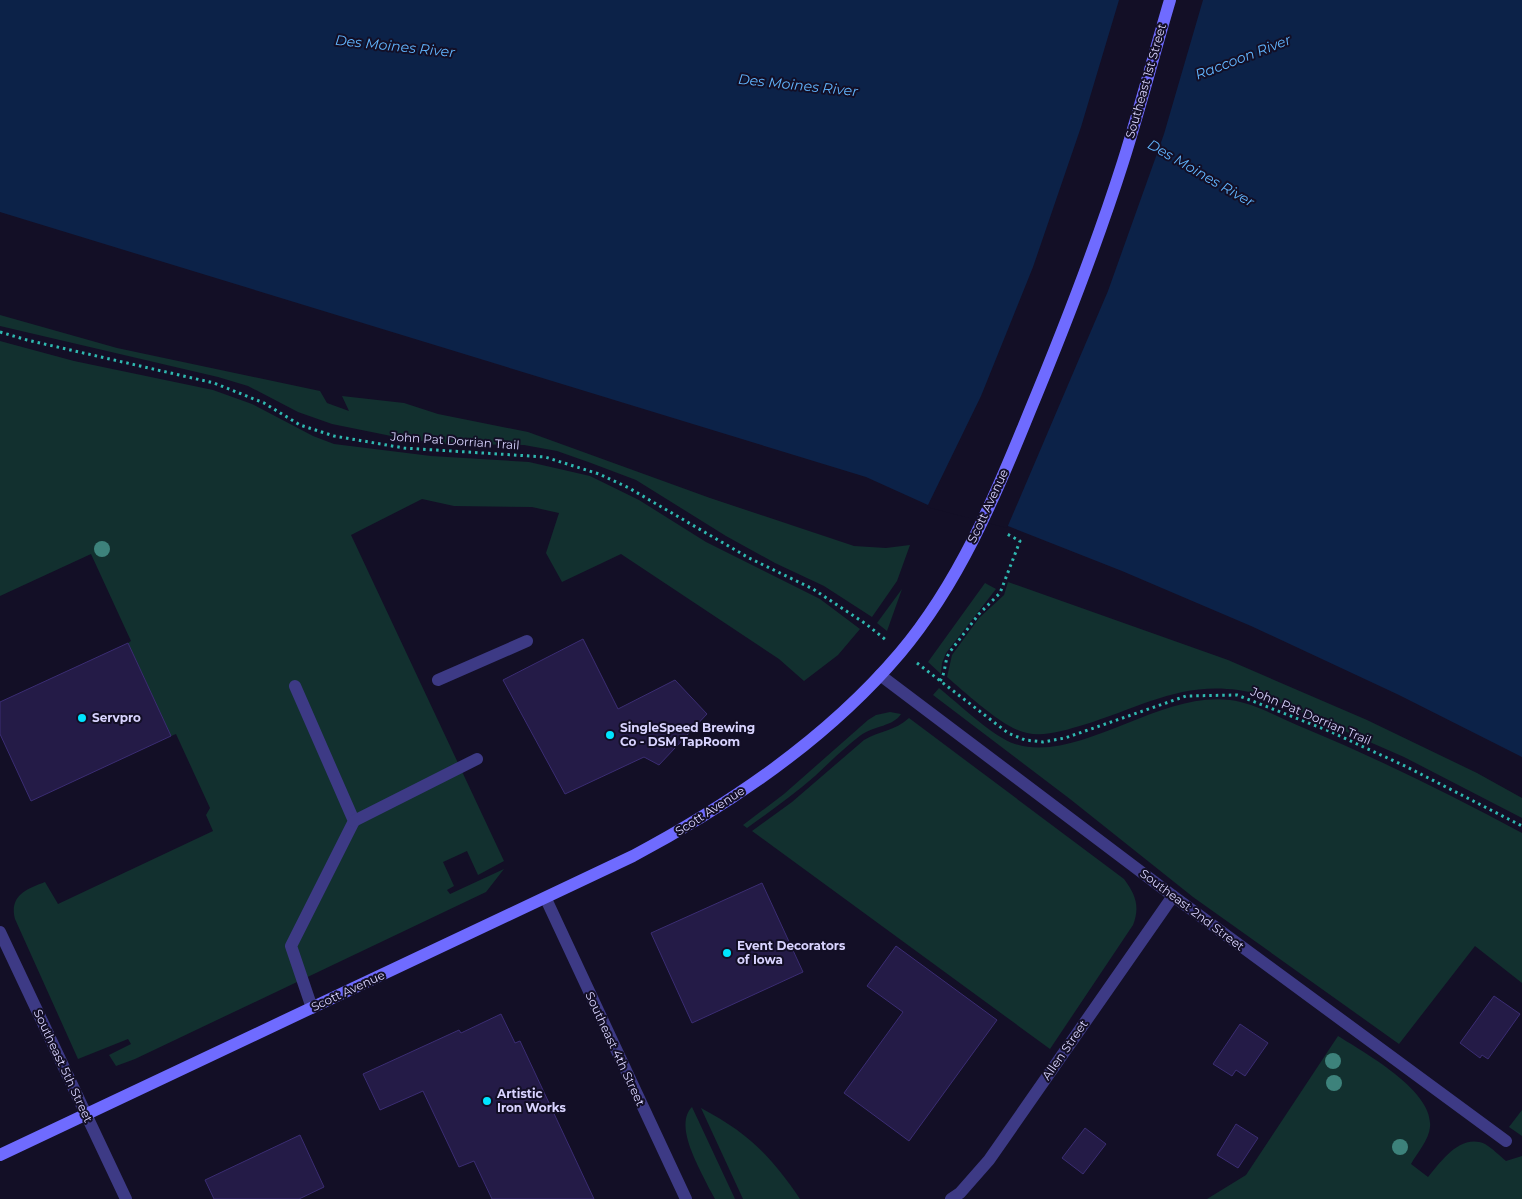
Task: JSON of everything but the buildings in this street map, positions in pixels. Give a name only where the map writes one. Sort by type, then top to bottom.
[{"type":"main road","name":"Southeast 1st Street","points":[[1123,163],[1170,0]]},
{"type":"main road","name":"Scott Avenue","points":[[0,1155],[638,854],[692,824],[735,795],[811,739],[850,706],[880,675],[935,607],[959,569],[1015,447],[1072,310],[1123,163]]},
{"type":"street","points":[[438,680],[527,640]]},
{"type":"street","name":"Southeast 2nd Street","points":[[880,675],[1172,896],[1506,1141]]},
{"type":"street","points":[[294,686],[354,821]]},
{"type":"street","points":[[312,1008],[291,946],[354,821],[477,759]]},
{"type":"street","name":"Allen Street","points":[[951,1199],[960,1193],[989,1160],[1172,896]]},
{"type":"street","name":"Southeast 4th Street","points":[[546,899],[686,1199]]},
{"type":"street","name":"Southeast 5th Street","points":[[0,932],[126,1199]]},
{"type":"path","name":"John Pat Dorrian Trail","points":[[0,332],[36,342],[214,382],[264,403],[300,425],[334,436],[413,448],[545,457],[599,474],[629,488],[749,558],[813,589],[880,635]]},
{"type":"path","points":[[940,681],[944,675],[945,661],[949,654],[979,614],[1000,593],[1020,541],[1007,534]]},
{"type":"path","name":"John Pat Dorrian Trail","points":[[926,670],[1008,733],[1025,740],[1043,742],[1065,738],[1186,696],[1237,695],[1364,747],[1522,826]]},
{"type":"green space","points":[[0,315],[117,348],[320,391],[327,403],[349,411],[342,396],[404,403],[438,414],[528,432],[710,498],[854,546],[886,548],[910,545],[897,581],[872,617],[824,586],[775,563],[726,536],[636,480],[557,451],[524,445],[447,444],[406,439],[332,424],[298,412],[248,386],[218,377],[0,326]]},
{"type":"green space","points":[[0,341],[74,361],[213,390],[252,404],[313,436],[334,444],[431,456],[529,462],[590,476],[639,500],[706,542],[820,599],[860,629],[838,655],[804,681],[779,659],[621,554],[562,582],[546,553],[559,513],[532,507],[454,506],[422,499],[351,535],[504,861],[478,875],[467,851],[443,862],[454,886],[447,890],[450,894],[504,869],[486,892],[135,1059],[116,1066],[109,1055],[131,1044],[128,1039],[78,1059],[15,919],[14,904],[21,894],[45,882],[58,904],[213,831],[206,815],[210,808],[176,734],[171,736],[128,643],[131,641],[91,554],[0,596]]},
{"type":"green space","points":[[1008,582],[1228,660],[1367,720],[1477,773],[1522,798],[1522,818],[1404,757],[1262,695],[1236,690],[1213,688],[1191,690],[1149,701],[1083,725],[1055,732],[1027,733],[1007,725],[947,677],[952,655],[979,618],[1004,595]]},
{"type":"green space","points":[[985,583],[996,589],[946,653],[942,663],[941,674],[928,662]]},
{"type":"green space","points":[[902,589],[887,631],[877,623]]},
{"type":"green space","points":[[939,688],[986,727],[1006,740],[1015,744],[1040,747],[1065,744],[1092,736],[1175,706],[1203,700],[1230,700],[1258,708],[1442,791],[1522,833],[1522,983],[1475,946],[1399,1044],[1193,897],[1070,799],[933,695]]},
{"type":"green space","points":[[890,712],[901,714],[889,724],[861,735],[782,803],[747,828],[743,825],[784,794],[868,720],[876,715]]},
{"type":"green space","points":[[909,718],[1124,879],[1134,896],[1136,912],[1133,925],[1050,1049],[752,831],[792,802],[864,740],[898,726]]},
{"type":"green space","points":[[1338,1036],[1396,1074],[1421,1100],[1428,1113],[1430,1127],[1425,1142],[1411,1164],[1428,1177],[1445,1157],[1459,1146],[1467,1142],[1485,1144],[1506,1161],[1522,1156],[1522,1199],[1207,1199],[1246,1175]]},
{"type":"green space","points":[[692,1107],[735,1199],[715,1199],[695,1160],[690,1148],[686,1125],[687,1115]]},
{"type":"green space","points":[[701,1108],[718,1117],[757,1146],[768,1157],[800,1199],[743,1199]]},
{"type":"green space","points":[[1522,1110],[1522,1136],[1509,1127]]},
{"type":"water","points":[[0,0],[1522,0],[1522,757],[1399,695],[1251,626],[1122,571],[1008,526],[928,505],[866,477],[0,212]]},
{"type":"pier","points":[[1119,0],[1203,0],[1164,134],[1108,291],[1007,528],[927,507],[981,396],[1033,267],[1081,127]]},
{"type":"place","name":"Servpro","points":[[82,718]]},
{"type":"place","name":"SingleSpeed Brewing Co - DSM TapRoom","points":[[610,735]]},
{"type":"place","name":"Event Decorators of Iowa","points":[[727,953]]},
{"type":"place","name":"Artistic Iron Works","points":[[487,1101]]},
{"type":"water label","name":"Des Moines River","points":[[395,46]]},
{"type":"water label","name":"Raccoon River","points":[[1243,57]]},
{"type":"water label","name":"Des Moines River","points":[[798,85]]},
{"type":"water label","name":"Des Moines River","points":[[1201,173]]}]
